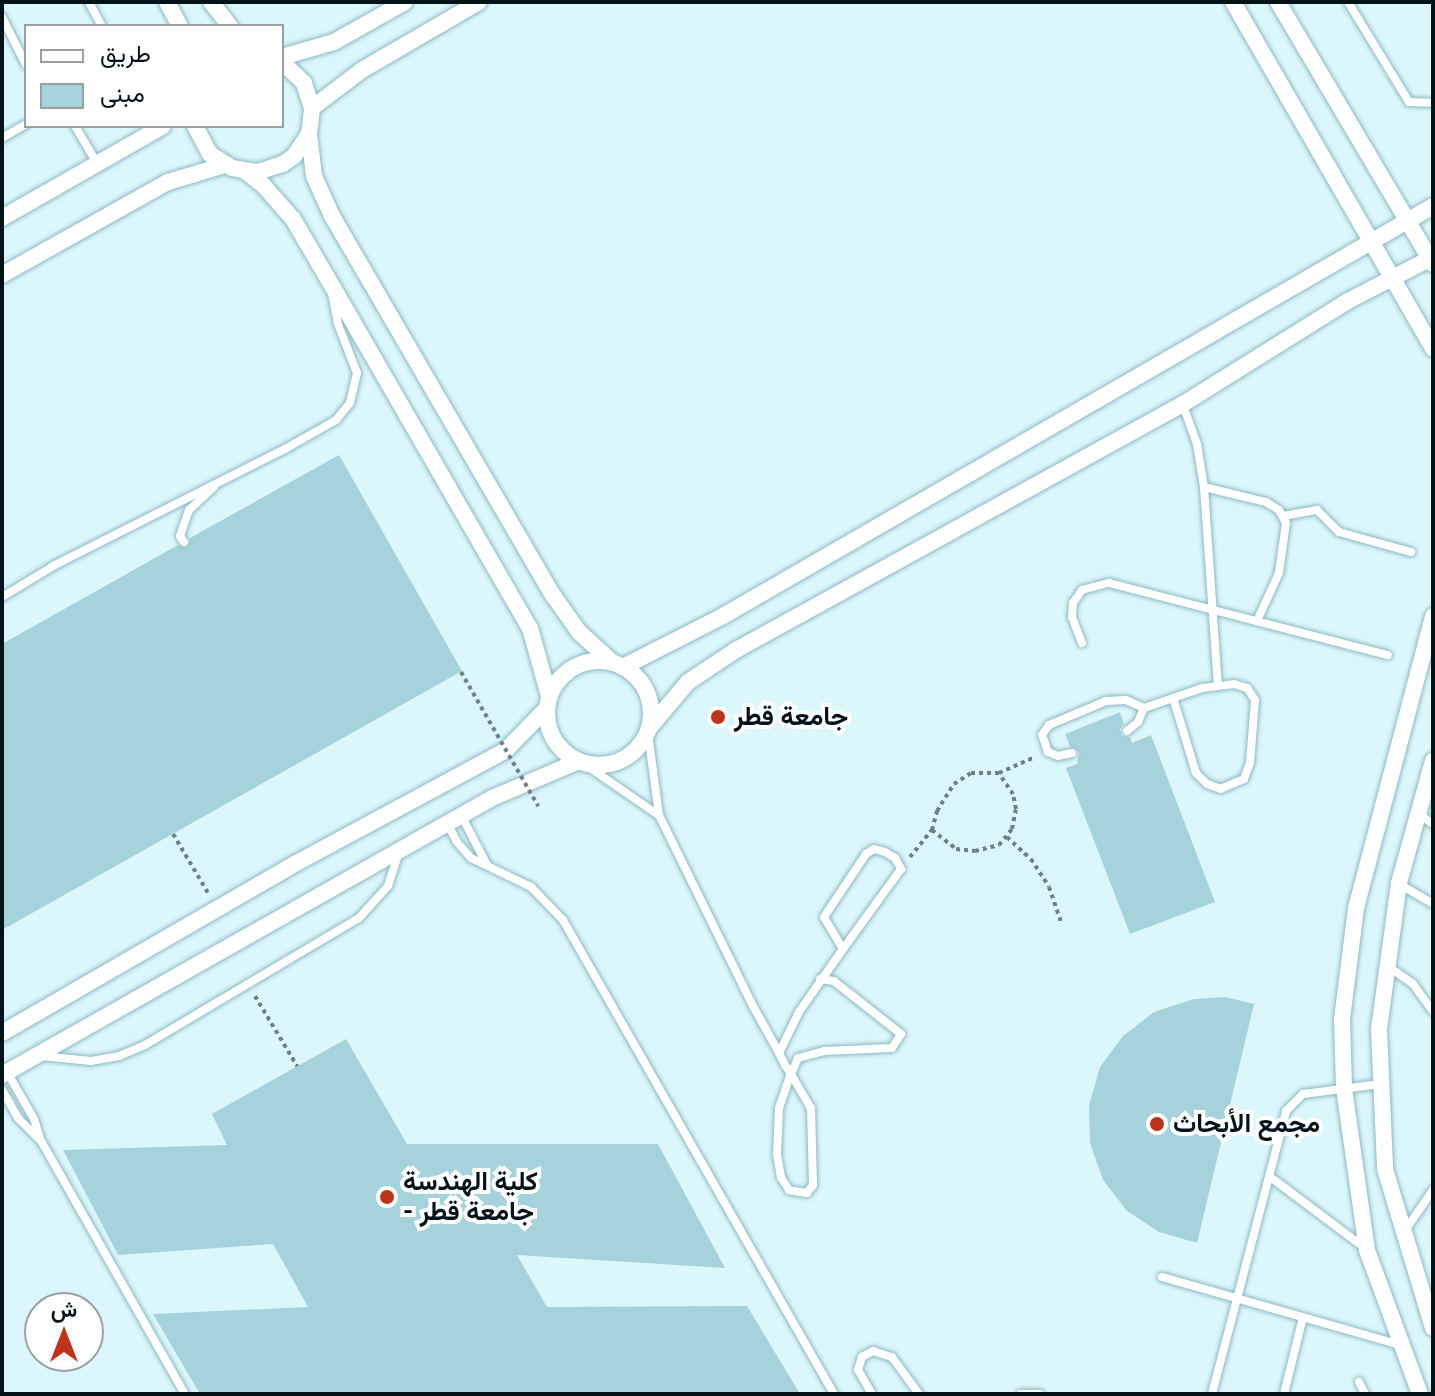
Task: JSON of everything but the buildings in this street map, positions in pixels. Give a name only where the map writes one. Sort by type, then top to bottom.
[{"type":"street","points":[[167,2],[179,24]]},
{"type":"street","points":[[211,2],[228,24]]},
{"type":"street","points":[[284,58],[334,42],[405,2]]},
{"type":"street","points":[[312,108],[362,70],[479,2]]},
{"type":"street","points":[[1233,2],[1433,348]]},
{"type":"street","points":[[5,1073],[514,787],[581,762],[605,765],[627,758],[688,682],[736,650],[1183,404],[1348,301],[1432,260],[1278,2]]},
{"type":"street","points":[[284,61],[304,83],[312,108],[309,134],[314,176],[332,216],[553,595],[579,632],[645,687],[651,707],[649,730]]},
{"type":"street","points":[[2,218],[160,128]]},
{"type":"street","points":[[196,128],[210,154],[225,165],[245,171],[271,169],[283,164],[302,146],[309,134]]},
{"type":"street","points":[[2,275],[168,182],[225,165]]},
{"type":"street","points":[[245,171],[286,210],[530,628],[539,651],[554,739],[581,762]]},
{"type":"street","points":[[2,1033],[289,867],[506,750],[548,702],[570,670],[590,662],[618,665],[723,616],[1433,206]]},
{"type":"street","points":[[1420,1394],[1367,1250],[1344,1088],[1342,1019],[1356,908],[1433,616]]},
{"type":"street","points":[[1433,761],[1426,819],[1399,883],[1385,965],[1379,1029],[1385,1169],[1402,1235],[1433,1328]]},
{"type":"lane","points":[[89,2],[101,24]]},
{"type":"lane","points":[[1348,2],[1409,102],[1433,103]]},
{"type":"lane","points":[[2,17],[24,61]]},
{"type":"lane","points":[[2,138],[24,125]]},
{"type":"lane","points":[[76,128],[97,164]]},
{"type":"lane","points":[[2,597],[69,558],[327,426],[350,403],[357,373],[338,324],[331,284]]},
{"type":"lane","points":[[1183,404],[1197,444],[1204,487],[1218,685]]},
{"type":"lane","points":[[184,542],[180,536],[189,510],[221,481]]},
{"type":"lane","points":[[1204,487],[1266,502],[1283,516],[1287,531],[1279,573],[1257,621]]},
{"type":"lane","points":[[1283,516],[1317,510],[1339,532],[1411,552]]},
{"type":"lane","points":[[1082,643],[1072,617],[1073,603],[1082,590],[1095,585],[1117,584],[1388,655]]},
{"type":"lane","points":[[1072,753],[1058,756],[1048,752],[1042,735],[1054,722],[1116,700],[1144,708],[1173,698],[1218,685],[1234,684],[1247,688],[1256,708],[1248,771],[1230,788],[1213,788],[1196,773],[1173,698]]},
{"type":"lane","points":[[1127,731],[1138,722],[1144,708]]},
{"type":"lane","points":[[649,730],[659,815],[779,1053],[791,1074],[811,1108],[813,1185],[807,1193],[789,1190],[781,1177],[777,1154],[779,1108],[791,1074],[798,1058],[824,1051],[892,1048],[901,1034],[834,981],[820,979]]},
{"type":"lane","points":[[581,762],[659,815]]},
{"type":"lane","points":[[454,819],[463,851],[490,869],[531,887],[563,920],[834,1394]]},
{"type":"lane","points":[[454,819],[490,869]]},
{"type":"lane","points":[[36,1055],[91,1061],[119,1056],[145,1045],[359,918],[388,886],[401,848]]},
{"type":"lane","points":[[779,1053],[820,979],[843,949],[901,869],[895,858],[885,852],[874,849],[866,854],[824,917],[843,949]]},
{"type":"lane","points":[[1399,883],[1433,904]]},
{"type":"lane","points":[[1385,965],[1413,984],[1433,1012]]},
{"type":"lane","points":[[5,1073],[34,1119],[40,1139],[185,1394]]},
{"type":"lane","points":[[1212,1394],[1291,1103],[1303,1094],[1380,1084]]},
{"type":"lane","points":[[2,1090],[18,1118],[40,1139]]},
{"type":"lane","points":[[1269,1176],[1367,1250]]},
{"type":"lane","points":[[1402,1235],[1433,1190]]},
{"type":"lane","points":[[1162,1277],[1400,1345]]},
{"type":"lane","points":[[1284,1394],[1303,1317]]},
{"type":"lane","points":[[872,1394],[859,1377],[858,1363],[867,1353],[880,1351],[892,1357],[919,1394]]},
{"type":"lane","points":[[1359,1382],[1365,1394]]},
{"type":"lane","points":[[1021,1394],[1040,1394]]},
{"type":"path","points":[[461,672],[538,806]]},
{"type":"path","points":[[901,869],[932,830],[937,811],[954,784],[971,773],[999,773],[1048,752]]},
{"type":"path","points":[[932,830],[956,849],[987,849],[1007,837],[1016,809],[1013,794],[999,773]]},
{"type":"path","points":[[173,834],[184,854]]},
{"type":"path","points":[[1007,837],[1031,859],[1049,887],[1061,921]]},
{"type":"place","name":"جامعة قطر","points":[[718,717]]},
{"type":"place","name":"مجمع الأبحاث","points":[[1157,1124]]},
{"type":"place","name":"كلية الهندسة - جامعة قطر","points":[[387,1197]]}]
